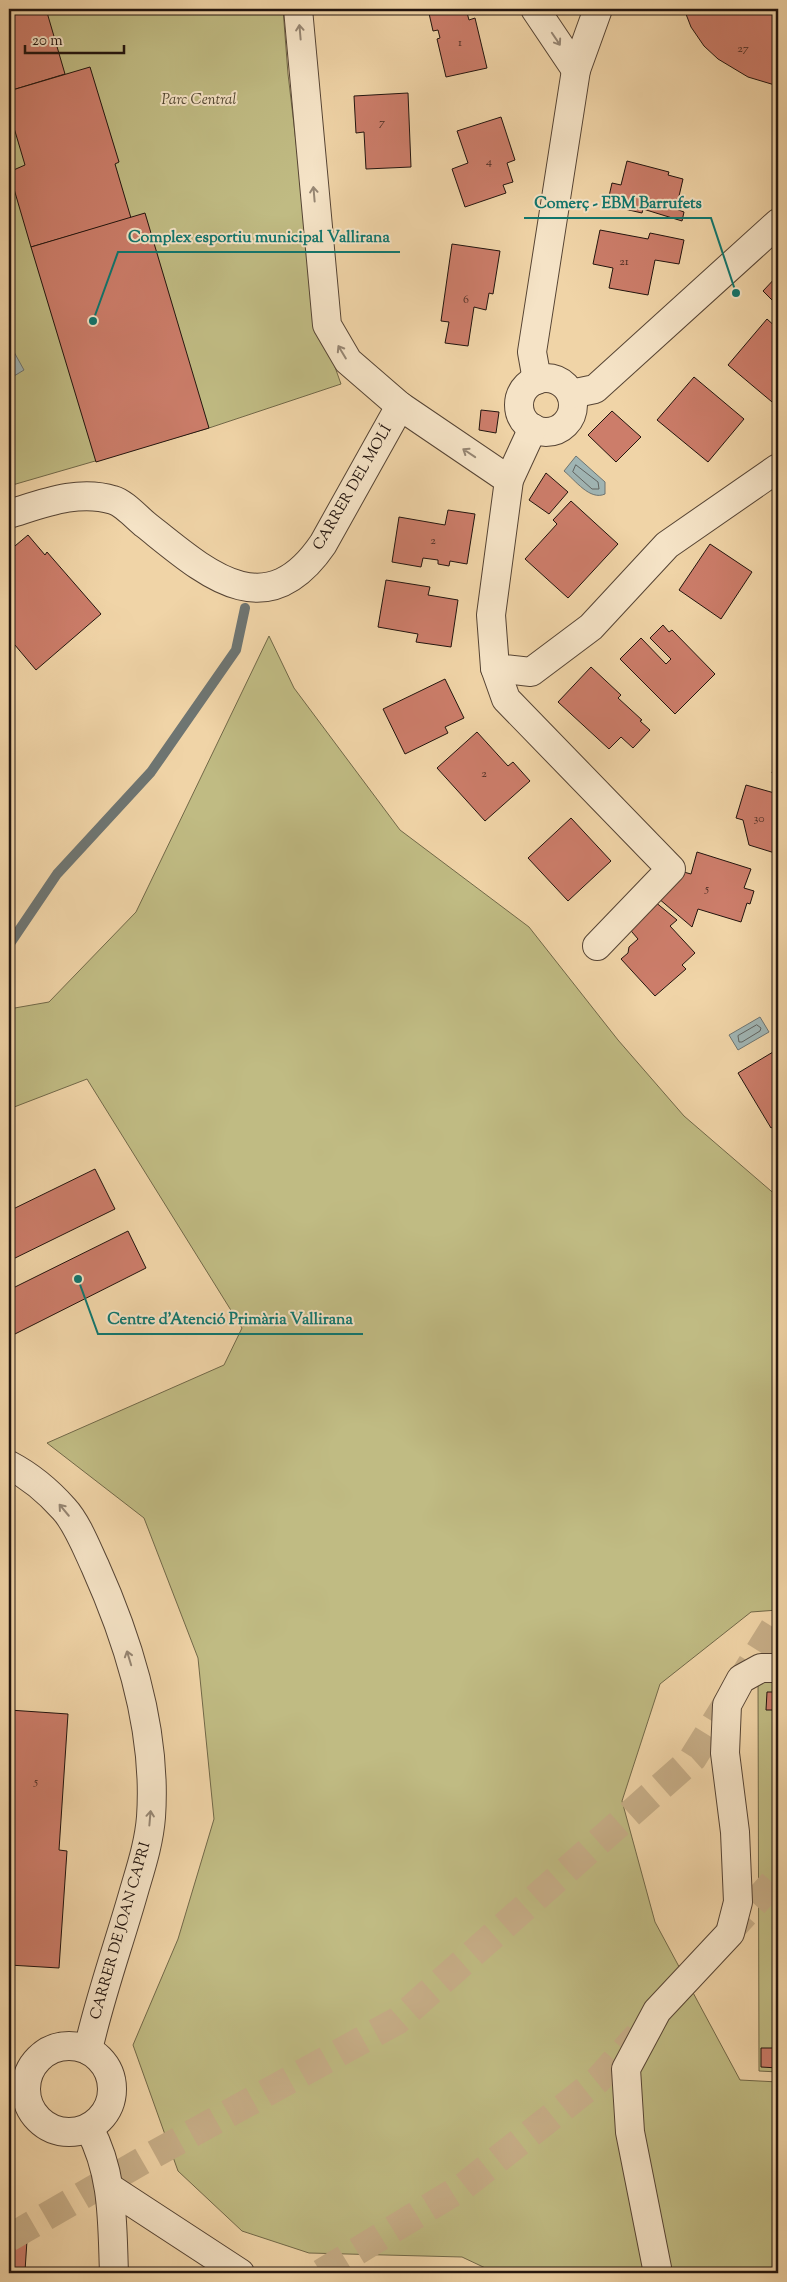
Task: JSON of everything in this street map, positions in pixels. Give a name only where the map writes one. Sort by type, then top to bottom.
[{"type":"street","points":[[298,9],[327,325],[348,361],[400,406],[509,480]]},
{"type":"street","points":[[535,9],[576,70]]},
{"type":"street","points":[[537,380],[532,352],[576,70],[598,9]]},
{"type":"street","points":[[570,394],[595,389],[778,223]]},
{"type":"street","points":[[550,378],[556,380],[567,388],[570,394],[573,400],[572,414],[559,428],[546,432],[533,428],[523,418],[520,399],[526,388],[537,380],[550,378]]},
{"type":"street","name":"CARRER DEL MOLÍ","points":[[9,514],[74,495],[114,500],[201,568],[234,584],[269,587],[291,579],[310,564],[400,406]]},
{"type":"street","points":[[533,428],[509,480],[491,615],[495,668],[506,699],[671,869],[597,946]]},
{"type":"street","points":[[495,668],[531,672],[591,627],[667,545],[778,468]]},
{"type":"street","name":"CARRER DE JOAN CAPRI","points":[[9,1465],[29,1476],[66,1510],[87,1549],[108,1596],[126,1648],[139,1691],[148,1736],[151,1818],[146,1851],[97,2008],[88,2050]]},
{"type":"street","points":[[658,2273],[630,2132],[626,2069],[657,2011],[730,1933],[738,1902],[735,1832],[725,1753],[728,1705],[741,1679],[761,1668],[778,1668]]},
{"type":"street","points":[[64,2046],[88,2050],[95,2054],[106,2066],[112,2089],[106,2112],[96,2124],[82,2131],[65,2133],[43,2124],[28,2106],[17,2081],[42,2055],[49,2051],[64,2046]]},
{"type":"street","points":[[89,2128],[100,2148],[110,2188],[114,2273]]},
{"type":"street","points":[[110,2188],[240,2273]]},
{"type":"green space","name":"Parc Central","points":[[9,9],[283,9],[288,74],[312,277],[324,336],[341,384],[209,428],[9,486]]},
{"type":"green space","points":[[269,636],[294,688],[400,830],[529,927],[618,1040],[684,1116],[778,1197],[778,1610],[751,1612],[660,1684],[622,1801],[655,1922],[740,2080],[778,2082],[778,2273],[496,2273],[462,2257],[309,2253],[242,2231],[178,2171],[133,2045],[178,1939],[214,1819],[198,1658],[144,1518],[47,1443],[224,1365],[242,1328],[87,1079],[9,1109],[9,1009],[49,1002],[136,912]]},
{"type":"green space","points":[[758,1673],[778,1673],[778,2072],[759,2071]]},
{"type":"water","points":[[9,343],[24,370],[9,379]]},
{"type":"water","points":[[576,456],[605,482],[605,494],[594,495],[588,492],[564,471]]},
{"type":"water","points":[[760,1017],[769,1032],[738,1050],[729,1035]]},
{"type":"building","points":[[9,9],[46,9],[65,74],[9,91]]},
{"type":"building","points":[[428,9],[466,9],[469,20],[475,18],[487,68],[446,77],[437,39],[440,38],[438,30],[433,31]]},
{"type":"building","points":[[684,9],[778,9],[778,86],[748,77],[718,59],[704,46],[691,27]]},
{"type":"building","points":[[90,67],[119,162],[115,164],[131,218],[31,247],[9,172],[25,165],[9,111],[9,91]]},
{"type":"building","points":[[408,93],[411,167],[366,169],[364,132],[356,133],[354,96]]},
{"type":"building","points":[[501,117],[515,160],[507,163],[513,182],[503,185],[506,193],[465,207],[452,169],[468,163],[457,131]]},
{"type":"building","points":[[627,161],[669,172],[668,175],[683,179],[676,209],[684,212],[682,221],[643,209],[642,213],[607,205],[612,183],[621,185]]},
{"type":"building","points":[[145,213],[209,428],[96,462],[31,247]]},
{"type":"building","points":[[600,230],[648,239],[650,233],[684,240],[679,264],[655,260],[648,295],[609,288],[613,268],[593,264]]},
{"type":"building","points":[[452,244],[500,251],[493,294],[489,293],[486,310],[474,307],[468,346],[445,343],[449,322],[441,321]]},
{"type":"building","points":[[778,275],[778,306],[763,291]]},
{"type":"building","points":[[767,319],[778,329],[778,407],[728,365]]},
{"type":"building","points":[[694,377],[744,419],[708,462],[657,420]]},
{"type":"building","points":[[481,410],[499,412],[496,433],[479,430]]},
{"type":"building","points":[[612,411],[641,437],[616,462],[588,435]]},
{"type":"building","points":[[546,473],[568,492],[549,514],[529,500]]},
{"type":"building","points":[[571,501],[618,544],[568,598],[525,559],[557,524],[553,520]]},
{"type":"building","points":[[448,510],[475,514],[467,564],[450,561],[449,566],[438,564],[438,560],[423,558],[421,567],[392,562],[399,517],[445,525]]},
{"type":"building","points":[[28,535],[45,555],[47,552],[101,614],[36,670],[9,638],[9,551]]},
{"type":"building","points":[[710,544],[752,572],[721,619],[679,590]]},
{"type":"building","points":[[386,580],[430,587],[428,595],[458,600],[451,647],[416,642],[418,634],[378,627]]},
{"type":"building","points":[[663,625],[669,632],[672,630],[715,674],[675,714],[620,659],[641,638],[666,664],[671,659],[650,638]]},
{"type":"building","points":[[591,667],[621,695],[618,698],[650,730],[633,748],[621,737],[609,749],[558,702]]},
{"type":"building","points":[[445,679],[464,718],[445,727],[448,733],[405,754],[383,709]]},
{"type":"building","points":[[477,732],[508,766],[513,762],[530,781],[485,821],[437,768]]},
{"type":"building","points":[[778,753],[778,775],[772,773]]},
{"type":"building","points":[[746,785],[778,794],[778,854],[749,845],[743,820],[736,818]]},
{"type":"building","points":[[571,818],[611,861],[568,901],[528,858]]},
{"type":"building","points":[[697,852],[751,869],[744,888],[754,891],[750,904],[747,903],[741,922],[698,909],[692,927],[658,898],[680,871],[691,874]]},
{"type":"building","points":[[654,901],[677,920],[670,926],[695,953],[682,965],[686,969],[655,996],[621,959],[628,953],[629,947],[638,939],[626,925]]},
{"type":"building","points":[[778,1049],[778,1123],[771,1128],[738,1073]]},
{"type":"building","points":[[95,1169],[115,1209],[9,1261],[9,1211]]},
{"type":"building","points":[[128,1231],[146,1268],[9,1337],[9,1290]]},
{"type":"building","points":[[767,1692],[778,1692],[778,1710],[766,1710]]},
{"type":"building","points":[[9,1710],[68,1714],[59,1850],[67,1851],[59,1968],[9,1965]]},
{"type":"building","points":[[761,2048],[778,2048],[778,2068],[761,2067]]},
{"type":"building","points":[[9,2224],[28,2225],[25,2271],[9,2270]]},
{"type":"waterway","points":[[9,945],[57,874],[151,772],[236,650],[245,608]]},
{"type":"tunnel","points":[[9,2238],[149,2157],[397,2021],[693,1758],[778,1621]]},
{"type":"tunnel","points":[[726,1935],[778,1877]]},
{"type":"tunnel","points":[[321,2273],[464,2186],[598,2080],[638,2035]]},
{"type":"place","name":"Comerç - EBM Barrufets","points":[[736,293]]},
{"type":"place","name":"Complex esportiu municipal Vallirana","points":[[93,321]]},
{"type":"place","name":"Centre d'Atenció Primària Vallirana","points":[[78,1279]]}]
